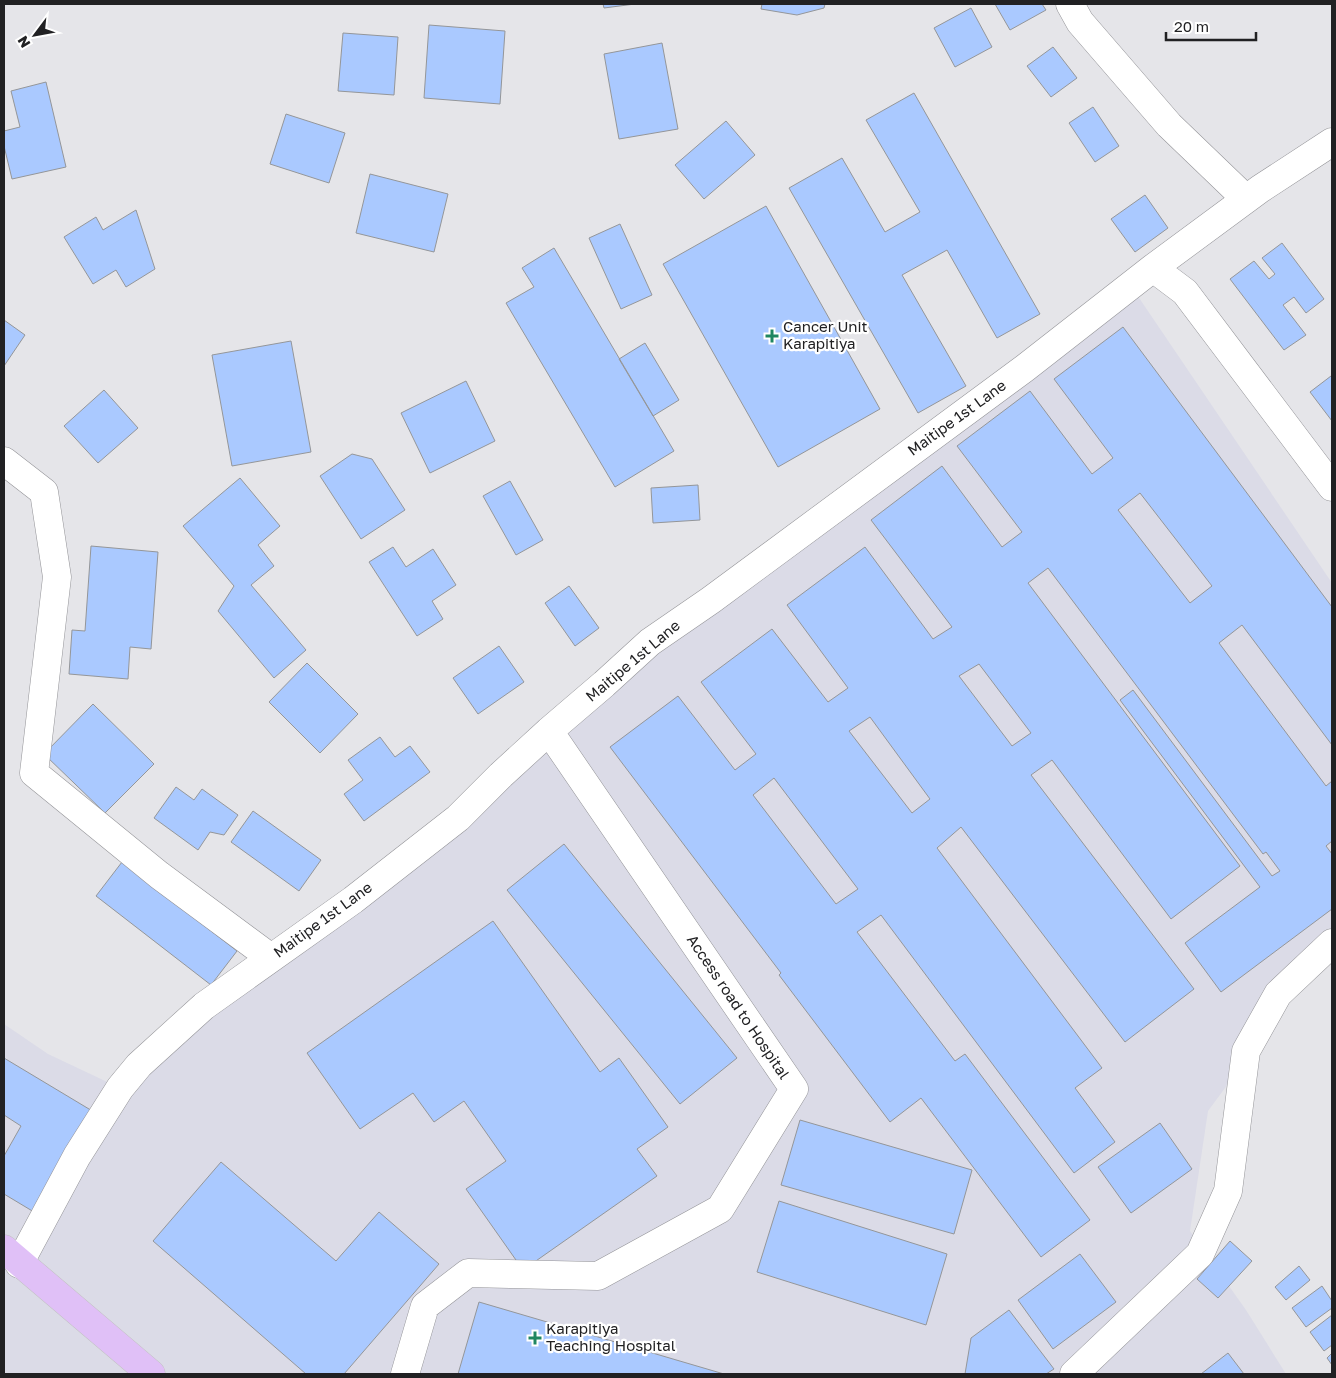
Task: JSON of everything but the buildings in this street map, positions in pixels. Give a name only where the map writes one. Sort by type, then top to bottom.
[{"type":"main road","points":[[12,1257],[151,1374]]},
{"type":"street","points":[[1070,4],[1080,22],[1169,125],[1246,199]]},
{"type":"street","name":"Maitipe 1st Lane","points":[[12,1257],[120,1088],[139,1065],[204,1006],[353,900],[458,818],[549,731],[650,642],[719,594],[1024,368],[1246,199],[1332,142]]},
{"type":"street","points":[[1153,268],[1185,292],[1332,487]]},
{"type":"street","points":[[4,462],[44,492],[57,577],[34,773],[159,875],[271,958]]},
{"type":"street","name":"Access road to Hospital","points":[[405,1374],[425,1306],[468,1272],[598,1276],[720,1209],[794,1090],[549,731]]},
{"type":"street","points":[[1074,1374],[1200,1254],[1228,1191],[1246,1051],[1278,994],[1332,943]]},
{"type":"shaded area","points":[[1131,286],[1332,583],[1332,955],[1299,988],[1208,1111],[1190,1231],[1246,1310],[1286,1374],[4,1374],[4,1024],[48,1054],[120,1088],[501,775]]},
{"type":"place","name":"Cancer Unit Karapitiya","points":[[772,336]]},
{"type":"place","name":"Karapitiya Teaching Hospital","points":[[535,1338]]}]
